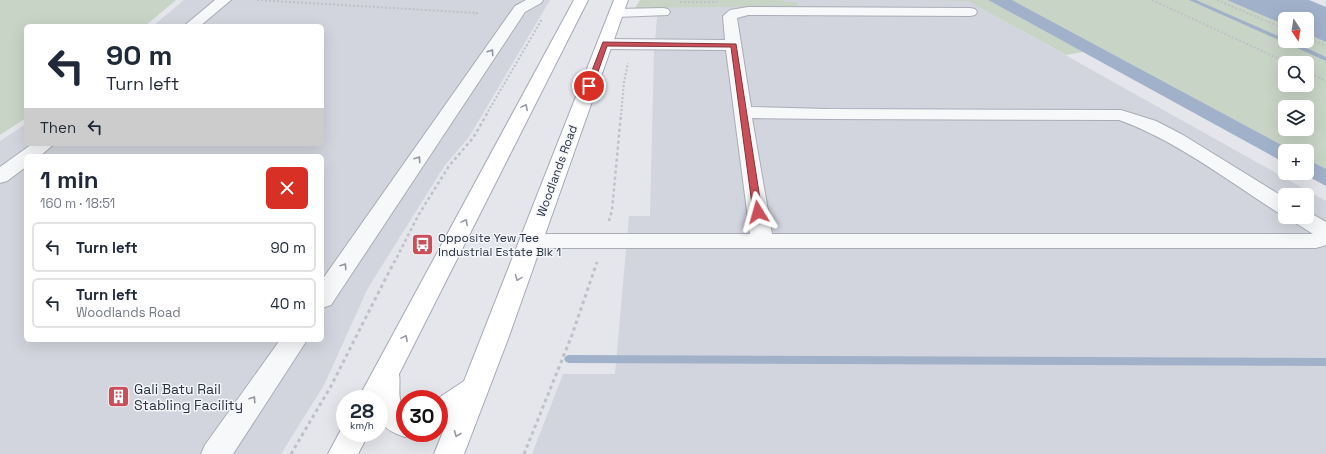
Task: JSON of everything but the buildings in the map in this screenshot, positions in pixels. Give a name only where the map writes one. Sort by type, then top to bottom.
[{"type":"main road","points":[[377,390],[581,0]]},
{"type":"main road","name":"Woodlands Road","points":[[449,454],[476,388],[619,6]]},
{"type":"main road","points":[[386,372],[386,389],[389,412],[392,418],[396,420]]},
{"type":"main road","points":[[448,407],[476,388]]},
{"type":"main road","points":[[343,454],[349,442]]},
{"type":"street","points":[[194,24],[224,0]]},
{"type":"street","points":[[619,6],[663,12]]},
{"type":"street","points":[[762,240],[730,16],[735,12],[808,6],[970,12]]},
{"type":"street","points":[[324,296],[520,9],[541,7]]},
{"type":"street","points":[[605,44],[734,45]]},
{"type":"street","points":[[743,112],[827,114],[1121,115],[1150,125],[1176,139],[1278,203]]},
{"type":"street","points":[[31,154],[41,146]]},
{"type":"street","points":[[0,177],[24,159]]},
{"type":"street","points":[[531,241],[1316,241],[1326,236],[1320,228],[1313,224]]},
{"type":"street","points":[[216,454],[293,342]]},
{"type":"path","points":[[257,0],[477,13],[474,16]]},
{"type":"path","points":[[1152,0],[1278,58]]},
{"type":"path","points":[[1217,0],[1278,26]]},
{"type":"path","points":[[317,7],[320,4]]},
{"type":"path","points":[[344,8],[347,5]]},
{"type":"path","points":[[369,10],[372,7]]},
{"type":"path","points":[[291,454],[331,386],[419,214],[448,166],[473,138],[541,7]]},
{"type":"path","points":[[395,11],[398,8]]},
{"type":"path","points":[[421,13],[424,10]]},
{"type":"path","points":[[1314,41],[1326,46]]},
{"type":"path","points":[[1314,75],[1326,81]]},
{"type":"shaded area","points":[[184,0],[550,0],[469,137],[445,165],[368,288],[324,385],[281,454],[0,454],[0,141],[24,125],[24,146],[324,146],[324,24],[155,24]]},
{"type":"shaded area","points":[[661,0],[967,0],[1278,174],[1278,180],[1288,180],[1303,188],[1278,188],[1278,224],[1314,224],[1314,194],[1326,201],[1326,454],[532,454],[563,374],[615,374],[629,216],[650,216],[654,52],[658,6]]},
{"type":"green space","points":[[0,0],[176,0],[147,24],[24,24],[24,119],[0,135]]},
{"type":"green space","points":[[640,0],[783,0],[784,2],[797,2],[798,5],[635,8]]},
{"type":"green space","points":[[928,0],[988,0],[1083,52],[1066,55],[968,1]]},
{"type":"green space","points":[[1012,0],[1227,0],[1278,22],[1278,48],[1314,48],[1314,37],[1326,42],[1326,169],[1314,163],[1314,144],[1280,144]]},
{"type":"water","points":[[988,0],[1012,0],[1280,144],[1278,144],[1278,159]]},
{"type":"water","points":[[1227,0],[1309,0],[1326,7],[1326,42],[1314,37],[1314,12],[1278,12],[1278,22]]},
{"type":"water","points":[[1314,163],[1326,169],[1326,186],[1314,180]]},
{"type":"waterway","points":[[1192,0],[1278,38]]},
{"type":"waterway","points":[[1302,48],[1326,59]]},
{"type":"waterway","points":[[569,359],[1326,362]]},
{"type":"place","name":"Opposite Yew Tee Industrial Estate Blk 1","points":[[423,245]]},
{"type":"place","name":"Gali Batu Rail Stabling Facility","points":[[118,397]]},
{"type":"route","points":[[589,86],[605,44],[734,45],[737,76],[758,212]]}]
